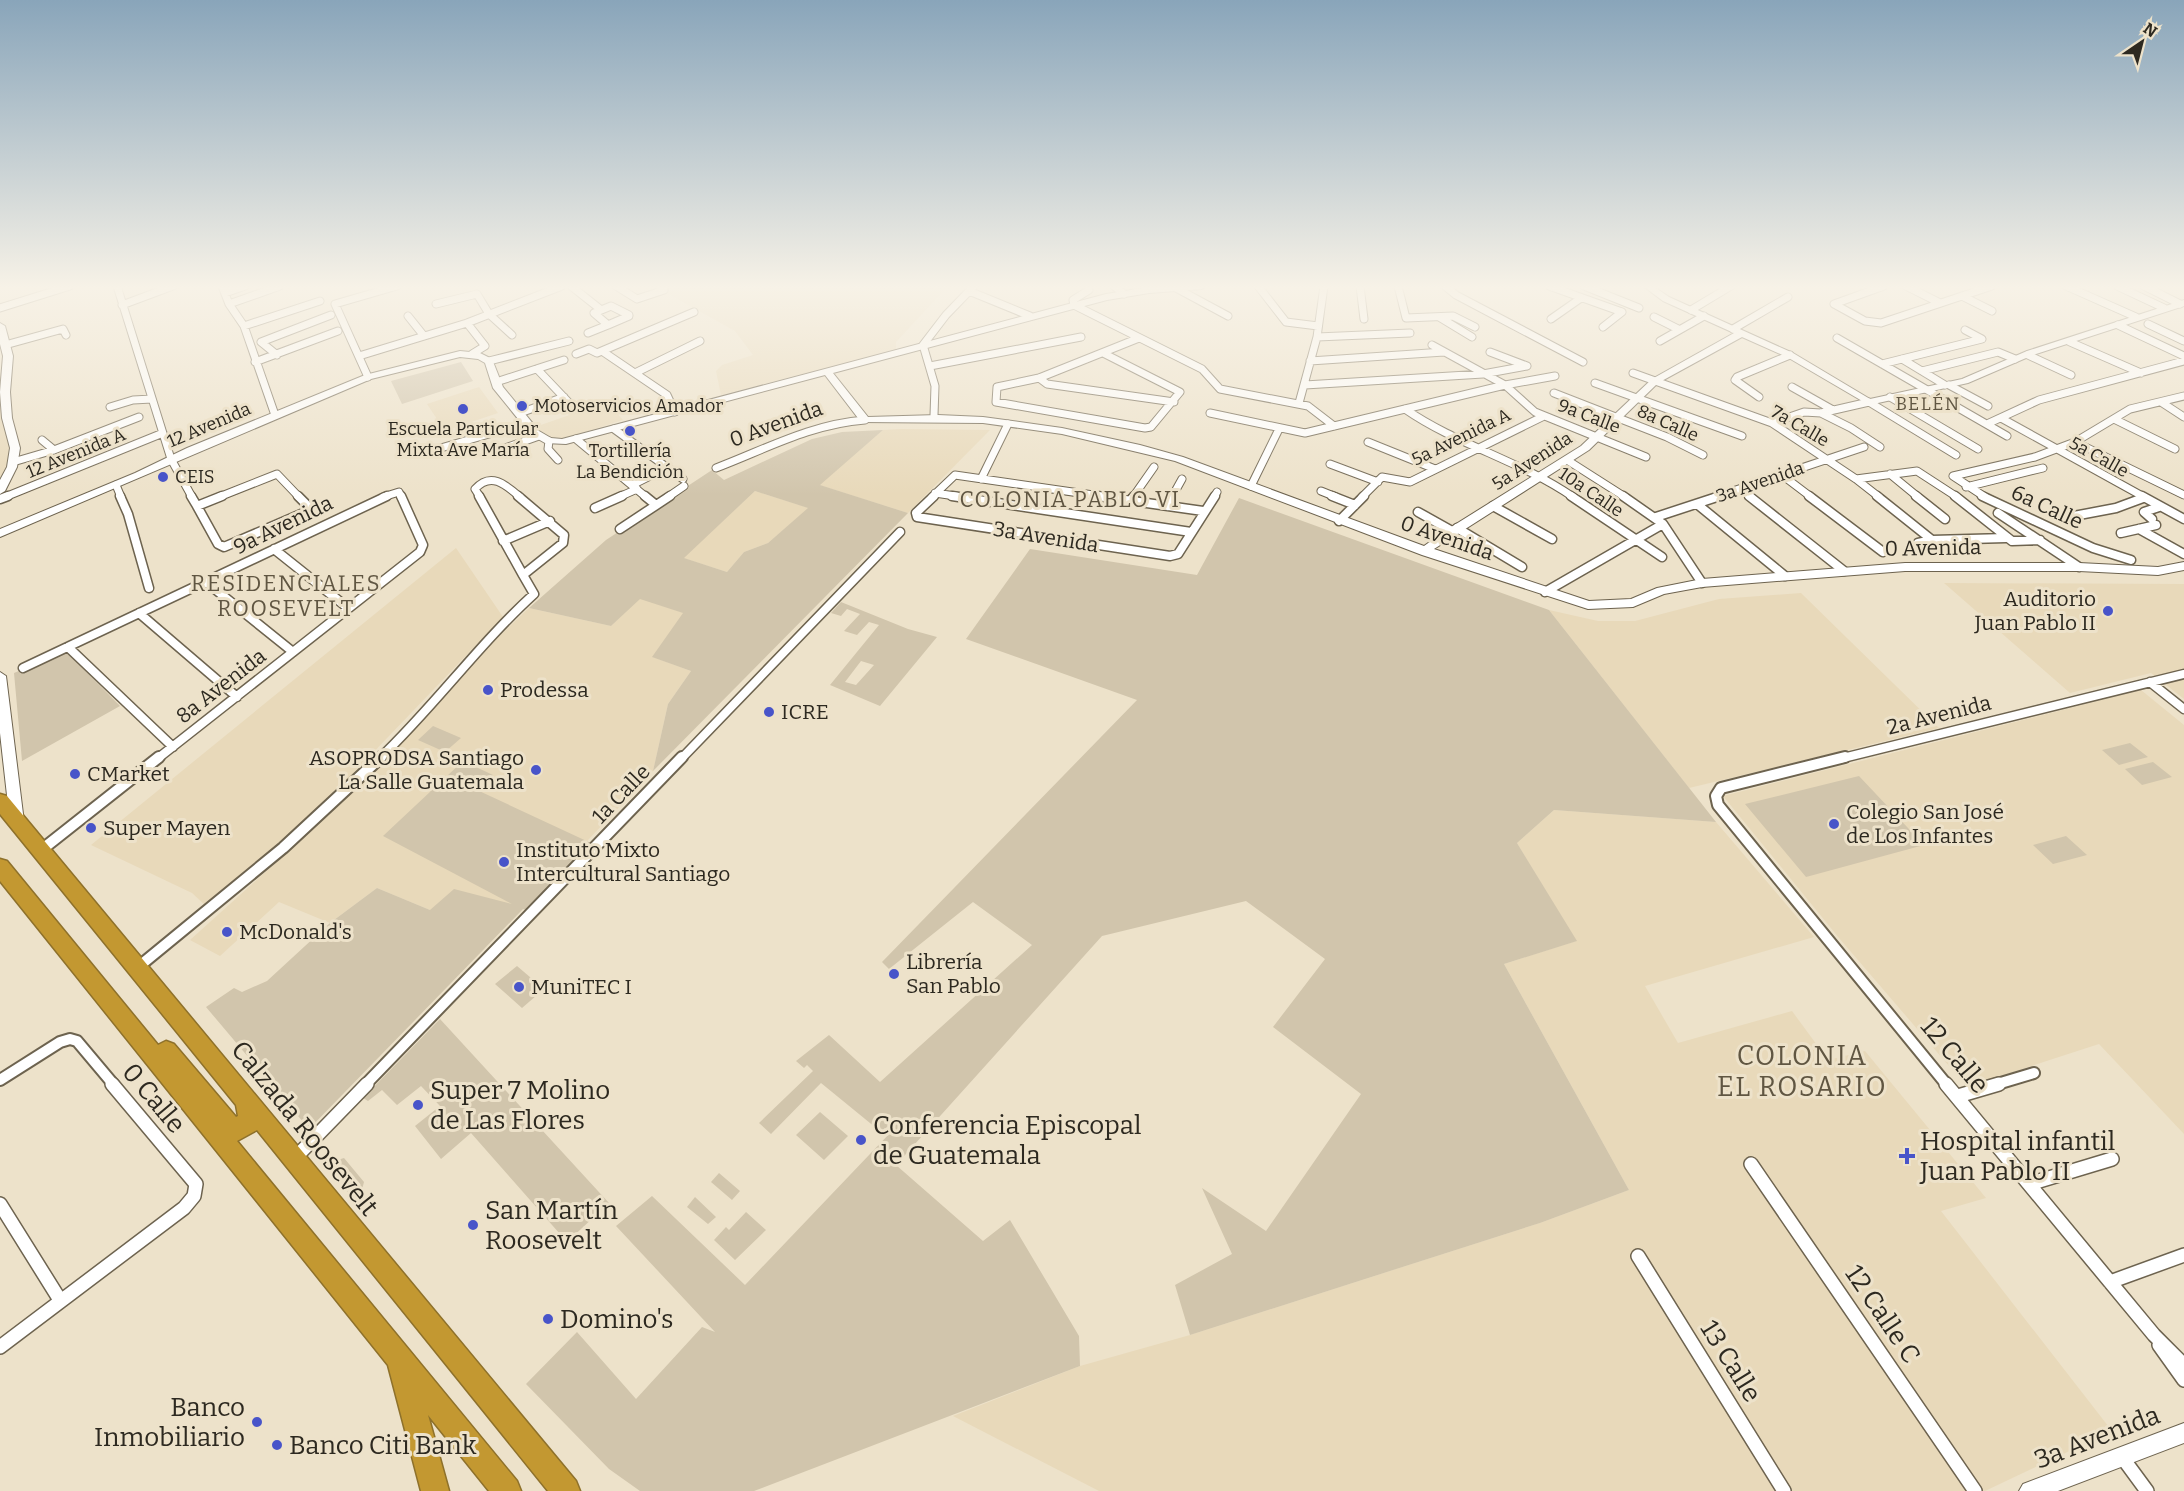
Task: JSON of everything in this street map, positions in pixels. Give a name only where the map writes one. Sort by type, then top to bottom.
[{"type":"highway","name":"Calzada Roosevelt","points":[[0,801],[566,1491]]},
{"type":"highway","points":[[0,867],[507,1491]]},
{"type":"highway","points":[[66,947],[92,961],[233,1131],[240,1130],[248,1123],[250,1114],[247,1101]]},
{"type":"highway","points":[[399,1358],[435,1491]]},
{"type":"street","points":[[0,491],[13,464],[15,448],[7,418],[5,392],[8,365],[7,356]]},
{"type":"street","points":[[139,356],[171,459],[196,506],[218,544],[224,547],[232,545],[308,511],[308,506],[277,474],[196,506]]},
{"type":"street","points":[[253,356],[275,415]]},
{"type":"street","points":[[255,362],[275,356]]},
{"type":"street","points":[[358,356],[368,377]]},
{"type":"street","name":"12 Avenida","points":[[0,534],[171,459],[368,377],[454,356]]},
{"type":"street","points":[[476,356],[489,361],[508,356]]},
{"type":"street","points":[[609,356],[667,394],[675,412]]},
{"type":"street","points":[[635,373],[670,356]]},
{"type":"street","points":[[497,451],[544,439],[576,439],[886,356]]},
{"type":"street","points":[[927,356],[935,386],[934,415]]},
{"type":"street","points":[[930,366],[984,356]]},
{"type":"street","points":[[1096,356],[1039,378],[997,387],[998,403],[1144,428],[1151,427],[1180,392],[1108,356]]},
{"type":"street","points":[[1175,356],[1202,369],[1220,389],[1299,403],[1315,410],[1334,426]]},
{"type":"street","points":[[1299,403],[1312,356]]},
{"type":"street","points":[[1310,361],[1392,356]]},
{"type":"street","name":"9a Calle","points":[[1452,356],[1505,385],[1535,412],[1646,457]]},
{"type":"street","points":[[1305,385],[1483,374],[1527,366],[1499,356]]},
{"type":"street","points":[[1571,356],[1583,362]]},
{"type":"street","name":"5a Avenida","points":[[1426,552],[1430,546],[1585,448],[1655,381],[1697,356]]},
{"type":"street","points":[[1759,397],[1738,384],[1737,377],[1790,356],[1956,455]]},
{"type":"street","points":[[1867,356],[2007,436]]},
{"type":"street","points":[[1882,364],[1916,356]]},
{"type":"street","points":[[1922,370],[1984,356]]},
{"type":"street","points":[[2008,356],[2015,359]]},
{"type":"street","points":[[1772,423],[1804,412],[1821,413],[1965,381],[2026,356]]},
{"type":"street","points":[[2029,356],[2071,375]]},
{"type":"street","points":[[2101,356],[2141,373]]},
{"type":"street","points":[[1902,359],[1988,406]]},
{"type":"street","points":[[496,382],[564,360]]},
{"type":"street","points":[[489,361],[496,382],[527,423],[544,439],[548,449],[558,460]]},
{"type":"street","points":[[1987,424],[2039,400],[2184,361]]},
{"type":"street","points":[[2175,365],[2184,370]]},
{"type":"street","points":[[537,369],[575,409]]},
{"type":"street","points":[[828,372],[865,420]]},
{"type":"street","name":"7a Calle","points":[[1633,373],[1772,423],[1856,479],[1932,540]]},
{"type":"street","points":[[1210,413],[1305,433],[1505,385],[1555,376]]},
{"type":"street","points":[[1039,378],[1047,384],[1174,402]]},
{"type":"street","points":[[1595,383],[1742,436]]},
{"type":"street","points":[[1792,387],[1833,410]]},
{"type":"street","name":"8a Calle","points":[[1554,393],[1667,437],[1703,455]]},
{"type":"street","points":[[2056,450],[2130,409],[2184,396]]},
{"type":"street","points":[[520,413],[564,397]]},
{"type":"street","points":[[1890,397],[1978,449]]},
{"type":"street","points":[[110,408],[134,400],[152,399]]},
{"type":"street","points":[[2162,402],[2184,417]]},
{"type":"street","name":"10a Calle","points":[[1406,409],[1428,425],[1554,484],[1662,557]]},
{"type":"street","points":[[1821,413],[1851,428],[1880,447]]},
{"type":"street","name":"5a Avenida A","points":[[1378,482],[1386,476],[1410,482],[1544,416]]},
{"type":"street","points":[[13,464],[140,417]]},
{"type":"street","name":"0 Avenida","points":[[716,468],[809,428],[832,422],[938,418],[1062,431],[1179,459],[1339,521],[1588,605],[1626,604],[1661,591],[1702,583],[1905,567],[2079,567],[2158,571],[2184,566]]},
{"type":"street","name":"5a Calle","points":[[2001,418],[2184,519]]},
{"type":"street","points":[[2114,419],[2175,449]]},
{"type":"street","points":[[427,452],[527,423]]},
{"type":"street","points":[[981,479],[1008,424]]},
{"type":"street","points":[[614,429],[684,482],[656,505],[620,529]]},
{"type":"street","points":[[1251,486],[1279,429]]},
{"type":"street","name":"12 Avenida A","points":[[0,499],[163,434]]},
{"type":"street","points":[[576,439],[656,505]]},
{"type":"street","points":[[42,440],[54,450]]},
{"type":"street","points":[[1368,442],[1435,469]]},
{"type":"street","points":[[2074,442],[2184,495]]},
{"type":"street","name":"3a Avenida","points":[[1656,517],[1864,447]]},
{"type":"street","name":"6a Calle","points":[[2056,450],[1953,476],[1966,487],[2080,543],[2131,560]]},
{"type":"street","points":[[1567,460],[1656,517],[1702,583]]},
{"type":"street","points":[[1330,464],[1378,482],[1339,521]]},
{"type":"street","points":[[1130,501],[1154,467]]},
{"type":"street","points":[[1966,487],[2043,468]]},
{"type":"street","points":[[1856,479],[1913,470],[1929,477],[1970,505],[2006,535],[2006,538]]},
{"type":"street","points":[[595,508],[660,471]]},
{"type":"street","points":[[1890,474],[1945,519]]},
{"type":"street","points":[[935,494],[955,475],[1203,511]]},
{"type":"street","points":[[1782,475],[1882,552]]},
{"type":"street","points":[[137,968],[283,848],[399,740],[474,654],[534,594],[503,541],[475,489],[483,482],[493,479],[501,481],[550,521],[564,536],[565,539],[523,575]]},
{"type":"street","points":[[1167,506],[1182,479]]},
{"type":"street","points":[[116,485],[128,514],[149,588]]},
{"type":"street","points":[[1742,489],[1844,571]]},
{"type":"street","points":[[1322,491],[1354,505]]},
{"type":"street","name":"9a Avenida","points":[[23,668],[396,492],[399,492],[423,548]]},
{"type":"street","points":[[935,494],[1191,532],[1217,492]]},
{"type":"street","name":"3a Avenida","points":[[935,494],[916,513],[917,517],[1175,556],[1191,532]]},
{"type":"street","points":[[2063,518],[2116,508],[2143,498]]},
{"type":"street","points":[[1697,504],[1785,576]]},
{"type":"street","points":[[1493,506],[1552,539]]},
{"type":"street","points":[[2121,533],[2139,529],[2154,522],[2144,514],[2159,507]]},
{"type":"street","points":[[1418,512],[1522,567]]},
{"type":"street","points":[[1998,513],[2079,567]]},
{"type":"street","points":[[503,541],[550,521]]},
{"type":"street","points":[[1545,592],[1663,524]]},
{"type":"street","points":[[2139,529],[2184,554]]},
{"type":"street","name":"1a Calle","points":[[294,1159],[692,754],[900,532]]},
{"type":"street","points":[[1918,543],[1932,540],[2006,538],[2019,542],[2040,540]]},
{"type":"street","name":"8a Avenida","points":[[40,851],[423,548]]},
{"type":"street","points":[[274,549],[348,608]]},
{"type":"street","points":[[206,582],[293,652]]},
{"type":"street","points":[[139,613],[237,697]]},
{"type":"street","points":[[68,647],[173,747]]},
{"type":"street","name":"2a Avenida","points":[[1718,805],[1716,796],[1721,788],[2184,674]]},
{"type":"street","points":[[0,676],[17,822]]},
{"type":"street","points":[[2150,682],[2184,709]]},
{"type":"street","name":"12 Calle","points":[[1718,805],[2154,1335],[2184,1365]]},
{"type":"street","name":"0 Calle","points":[[0,1080],[60,1042],[77,1041],[196,1184],[194,1196],[184,1208],[60,1300]]},
{"type":"street","points":[[1958,1096],[2034,1073]]},
{"type":"street","points":[[2029,1184],[2112,1159]]},
{"type":"street","name":"12 Calle C","points":[[1751,1164],[1975,1491]]},
{"type":"street","points":[[0,1204],[60,1300],[0,1347]]},
{"type":"street","points":[[2110,1282],[2184,1255]]},
{"type":"street","name":"13 Calle","points":[[1638,1256],[1784,1491]]},
{"type":"street","name":"12 Calle","points":[[2154,1335],[2171,1364],[2184,1380]]},
{"type":"street","name":"3a Avenida","points":[[2030,1491],[2184,1433]]},
{"type":"street","points":[[2122,1457],[2147,1491]]},
{"type":"shaded area","points":[[751,356],[874,356],[721,395],[716,371],[722,365]]},
{"type":"shaded area","points":[[461,362],[473,381],[402,404],[391,381]]},
{"type":"shaded area","points":[[2,376],[0,407],[0,377]]},
{"type":"shaded area","name":"Escuela Particular Mixta Ave María","points":[[479,387],[498,413],[445,431],[427,404]]},
{"type":"shaded area","points":[[607,402],[623,420],[560,440],[545,438],[535,427]]},
{"type":"shaded area","points":[[0,407],[9,445],[8,463],[0,480]]},
{"type":"shaded area","points":[[883,430],[990,430],[908,513],[819,485]]},
{"type":"shaded area","points":[[883,430],[820,485],[908,513],[653,771],[668,704],[691,671],[652,657],[683,613],[640,599],[611,626],[529,608],[606,540],[712,470],[724,480],[812,439],[842,432]],"holes":[[[755,491],[808,508],[768,543],[744,552],[727,572],[684,558]]]},
{"type":"shaded area","points":[[755,491],[809,508],[768,543],[744,552],[727,572],[683,558]]},
{"type":"shaded area","points":[[1239,498],[1549,610],[1716,822],[1554,810],[1517,843],[1577,941],[1504,964],[1629,1190],[1540,1223],[1190,1335],[1175,1285],[1232,1254],[1202,1188],[1266,1231],[1361,1094],[1273,1027],[1325,959],[1246,901],[1102,936],[896,1165],[983,1241],[1010,1220],[1079,1336],[1080,1366],[754,1491],[640,1491],[609,1469],[526,1384],[577,1332],[636,1399],[702,1327],[715,1332],[616,1226],[652,1196],[745,1285],[890,1133],[885,1128],[881,1132],[821,1083],[771,1134],[759,1123],[813,1071],[807,1065],[804,1068],[796,1061],[829,1035],[880,1082],[1032,945],[973,902],[889,969],[882,962],[1137,700],[966,639],[1030,549],[1197,575]]},
{"type":"shaded area","points":[[456,548],[503,617],[321,807],[206,906],[192,893],[91,845]]},
{"type":"shaded area","points":[[1944,583],[2184,584],[2184,699],[2151,673],[2070,693]]},
{"type":"shaded area","points":[[1801,593],[1939,728],[1689,788],[1549,610],[1598,621],[1635,621],[1719,599]]},
{"type":"shaded area","points":[[640,598],[684,613],[653,657],[691,671],[668,704],[653,771],[525,907],[430,910],[377,888],[330,923],[279,902],[220,956],[190,940],[332,812],[478,656],[529,608],[611,626]]},
{"type":"shaded area","points":[[841,602],[908,629],[937,637],[880,706],[830,685],[879,625],[869,622],[857,635],[844,631],[860,614],[847,609],[841,616],[831,613]],"holes":[[[861,661],[874,665],[856,685],[845,682]]]},
{"type":"shaded area","points":[[66,651],[120,706],[22,761],[14,673]]},
{"type":"shaded area","points":[[2141,690],[2184,725],[2184,1134],[2099,1044],[1967,1087],[1839,938],[1723,796]]},
{"type":"shaded area","points":[[433,726],[461,738],[445,752],[418,740]]},
{"type":"shaded area","points":[[2130,743],[2148,757],[2119,765],[2102,750]]},
{"type":"shaded area","points":[[463,761],[493,775],[477,790],[593,844],[526,910],[523,909],[309,1129],[206,1007],[234,988],[242,992],[267,981],[330,923],[377,888],[430,910],[454,889],[512,904],[383,836]]},
{"type":"shaded area","points":[[2153,762],[2172,777],[2142,785],[2125,769]]},
{"type":"shaded area","name":"Colegio San José de Los Infantes","points":[[1859,776],[1924,845],[1806,877],[1745,804]]},
{"type":"shaded area","points":[[1554,810],[1716,822],[1814,937],[1645,986],[1678,1043],[1792,1011],[1828,1060],[1865,1051],[1986,1198],[1941,1211],[2112,1431],[1985,1491],[1099,1491],[953,1416],[1080,1366],[1190,1335],[1540,1223],[1629,1190],[1504,964],[1576,941],[1517,843]]},
{"type":"shaded area","points":[[2066,836],[2087,855],[2053,864],[2033,845]]},
{"type":"shaded area","name":"MuniTEC I","points":[[517,966],[544,989],[522,1008],[495,984]]},
{"type":"shaded area","points":[[440,1019],[609,1203],[567,1242],[471,1133],[441,1159],[415,1126],[440,1106],[421,1086],[397,1105],[382,1090],[368,1101],[363,1098]]},
{"type":"shaded area","name":"Conferencia Episcopal de Guatemala","points":[[820,1112],[848,1136],[824,1160],[796,1135]]},
{"type":"shaded area","points":[[344,1158],[364,1182],[358,1205],[325,1164]]},
{"type":"shaded area","points":[[719,1173],[740,1191],[732,1200],[711,1182]]},
{"type":"shaded area","points":[[695,1197],[716,1217],[708,1224],[687,1207]]},
{"type":"shaded area","points":[[746,1212],[766,1230],[735,1260],[714,1240],[726,1227],[729,1230]]},
{"type":"place","name":"Motoservicios Amador","points":[[522,406]]},
{"type":"place","name":"Escuela Particular Mixta Ave María","points":[[463,409]]},
{"type":"place","name":"Tortillería La Bendición","points":[[630,431]]},
{"type":"place","name":"CEIS","points":[[163,477]]},
{"type":"place","name":"Auditorio Juan Pablo II","points":[[2108,611]]},
{"type":"place","name":"Prodessa","points":[[488,690]]},
{"type":"place","name":"ICRE","points":[[769,712]]},
{"type":"place","name":"ASOPRODSA Santiago La Salle Guatemala","points":[[536,770]]},
{"type":"place","name":"CMarket","points":[[75,774]]},
{"type":"place","name":"Colegio San José de Los Infantes","points":[[1834,824]]},
{"type":"place","name":"Super Mayen","points":[[91,828]]},
{"type":"place","name":"Instituto Mixto Intercultural Santiago","points":[[504,862]]},
{"type":"place","name":"McDonald's","points":[[227,932]]},
{"type":"place","name":"Librería San Pablo","points":[[894,974]]},
{"type":"place","name":"MuniTEC I","points":[[519,987]]},
{"type":"place","name":"Super 7 Molino de Las Flores","points":[[418,1105]]},
{"type":"place","name":"Conferencia Episcopal de Guatemala","points":[[861,1140]]},
{"type":"place","name":"Hospital infantil Juan Pablo II","points":[[1907,1156]]},
{"type":"place","name":"San Martín Roosevelt","points":[[473,1225]]},
{"type":"place","name":"Domino's","points":[[548,1319]]},
{"type":"place","name":"Banco Inmobiliario","points":[[257,1422]]},
{"type":"place","name":"Banco Citi Bank","points":[[277,1445]]},
{"type":"district","name":"BELÉN","points":[[1928,404]]},
{"type":"district","name":"COLONIA PABLO VI","points":[[1070,499]]},
{"type":"district","name":"RESIDENCIALES ROOSEVELT","points":[[286,596]]},
{"type":"district","name":"COLONIA EL ROSARIO","points":[[1802,1072]]}]
